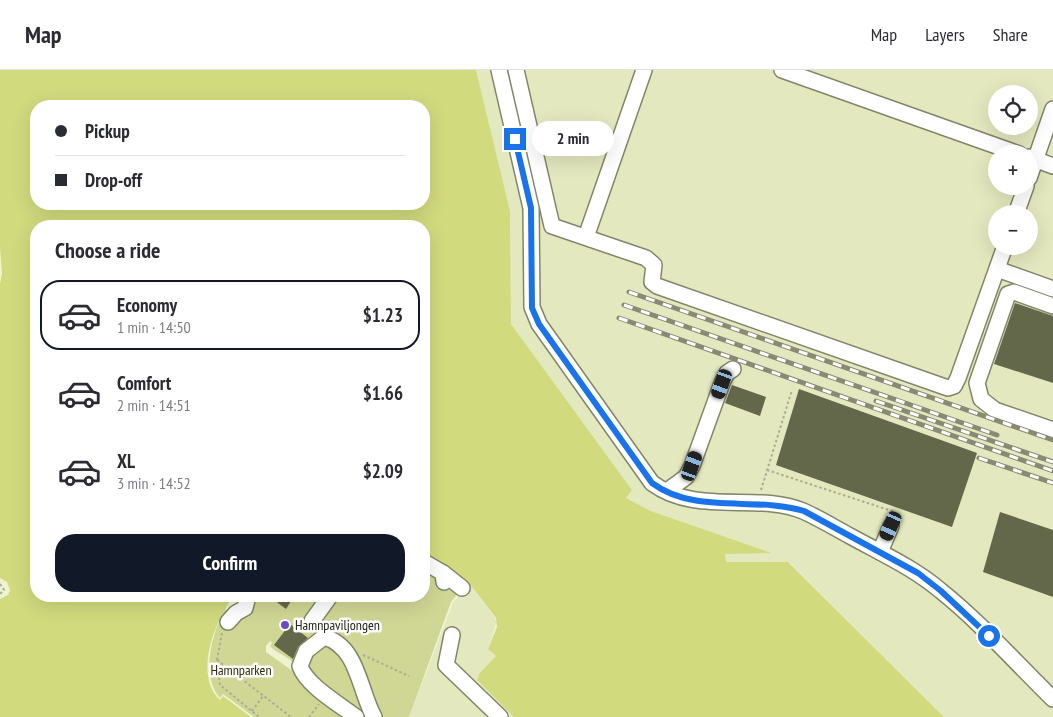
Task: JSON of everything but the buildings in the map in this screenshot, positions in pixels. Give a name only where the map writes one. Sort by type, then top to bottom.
[{"type":"street","points":[[499,70],[531,208],[532,308],[539,324],[652,483],[667,491],[711,503],[785,505],[804,511],[918,573],[941,591],[1053,699]]},
{"type":"street","points":[[516,70],[552,226],[646,258],[654,264],[652,282],[657,286],[948,388],[954,386],[958,378],[1002,255]]},
{"type":"street","points":[[586,237],[644,70]]},
{"type":"street","points":[[782,70],[994,145]]},
{"type":"street","points":[[1038,145],[1053,109]]},
{"type":"street","points":[[1038,160],[1053,166]]},
{"type":"street","points":[[997,269],[1053,289]]},
{"type":"street","points":[[1053,306],[1014,292],[1008,294],[977,383],[981,399],[996,410],[1053,430]]},
{"type":"street","points":[[667,491],[686,477],[722,384],[727,373],[733,369]]},
{"type":"street","points":[[880,552],[891,526]]},
{"type":"street","points":[[430,567],[444,578],[462,588]]},
{"type":"street","points":[[228,622],[236,613],[245,608],[246,602]]},
{"type":"street","points":[[312,621],[326,602]]},
{"type":"street","points":[[452,635],[446,665],[500,717]]},
{"type":"street","points":[[356,717],[310,682],[302,672],[300,666],[306,651],[324,637],[336,641],[352,659],[366,702],[374,717]]},
{"type":"path","points":[[756,505],[792,390]]},
{"type":"path","points":[[767,470],[895,512],[891,526]]},
{"type":"path","points":[[0,584],[4,590],[0,594]]},
{"type":"path","points":[[228,622],[220,639],[217,660],[220,685],[260,717]]},
{"type":"path","points":[[217,660],[291,717]]},
{"type":"path","points":[[252,711],[263,696]]},
{"type":"shaded area","points":[[0,70],[476,70],[510,211],[511,324],[632,490],[626,498],[651,511],[771,553],[725,554],[726,562],[788,562],[944,717],[514,717],[477,680],[479,674],[496,656],[488,649],[497,627],[496,618],[469,583],[442,562],[430,555],[430,220],[30,220],[30,602],[230,602],[214,633],[208,662],[208,677],[212,689],[220,700],[223,696],[251,717],[0,717],[0,599],[8,595],[10,590],[7,582],[0,578],[0,284],[2,273],[0,248]]},
{"type":"shaded area","points":[[476,70],[1053,70],[1053,717],[944,717],[789,562],[725,563],[725,554],[769,553],[651,511],[626,498],[632,490],[511,324],[510,211]]},
{"type":"shaded area","points":[[469,583],[497,621],[488,648],[496,656],[479,674],[477,680],[514,717],[409,717],[453,603]]},
{"type":"green space","name":"Hamnparken","points":[[430,562],[459,592],[451,602],[409,717],[254,717],[223,694],[220,698],[214,689],[209,666],[212,642],[225,609],[229,612],[236,608],[239,602],[430,602]],"holes":[[[270,641],[272,643],[270,646],[289,659],[297,670],[294,672],[266,652],[266,646]]]},
{"type":"railway","points":[[629,292],[1053,440]]},
{"type":"railway","points":[[624,305],[997,435]]},
{"type":"railway","points":[[619,318],[1053,471]]},
{"type":"railway","points":[[876,401],[1053,462]]},
{"type":"railway","points":[[979,458],[1053,483]]},
{"type":"place","name":"Hamnpaviljongen","points":[[285,625]]},
{"type":"route","points":[[515,139],[531,208],[530,263],[532,308],[539,324],[652,483],[659,489],[711,503],[785,505],[804,511],[918,573],[963,610],[989,636]]}]
